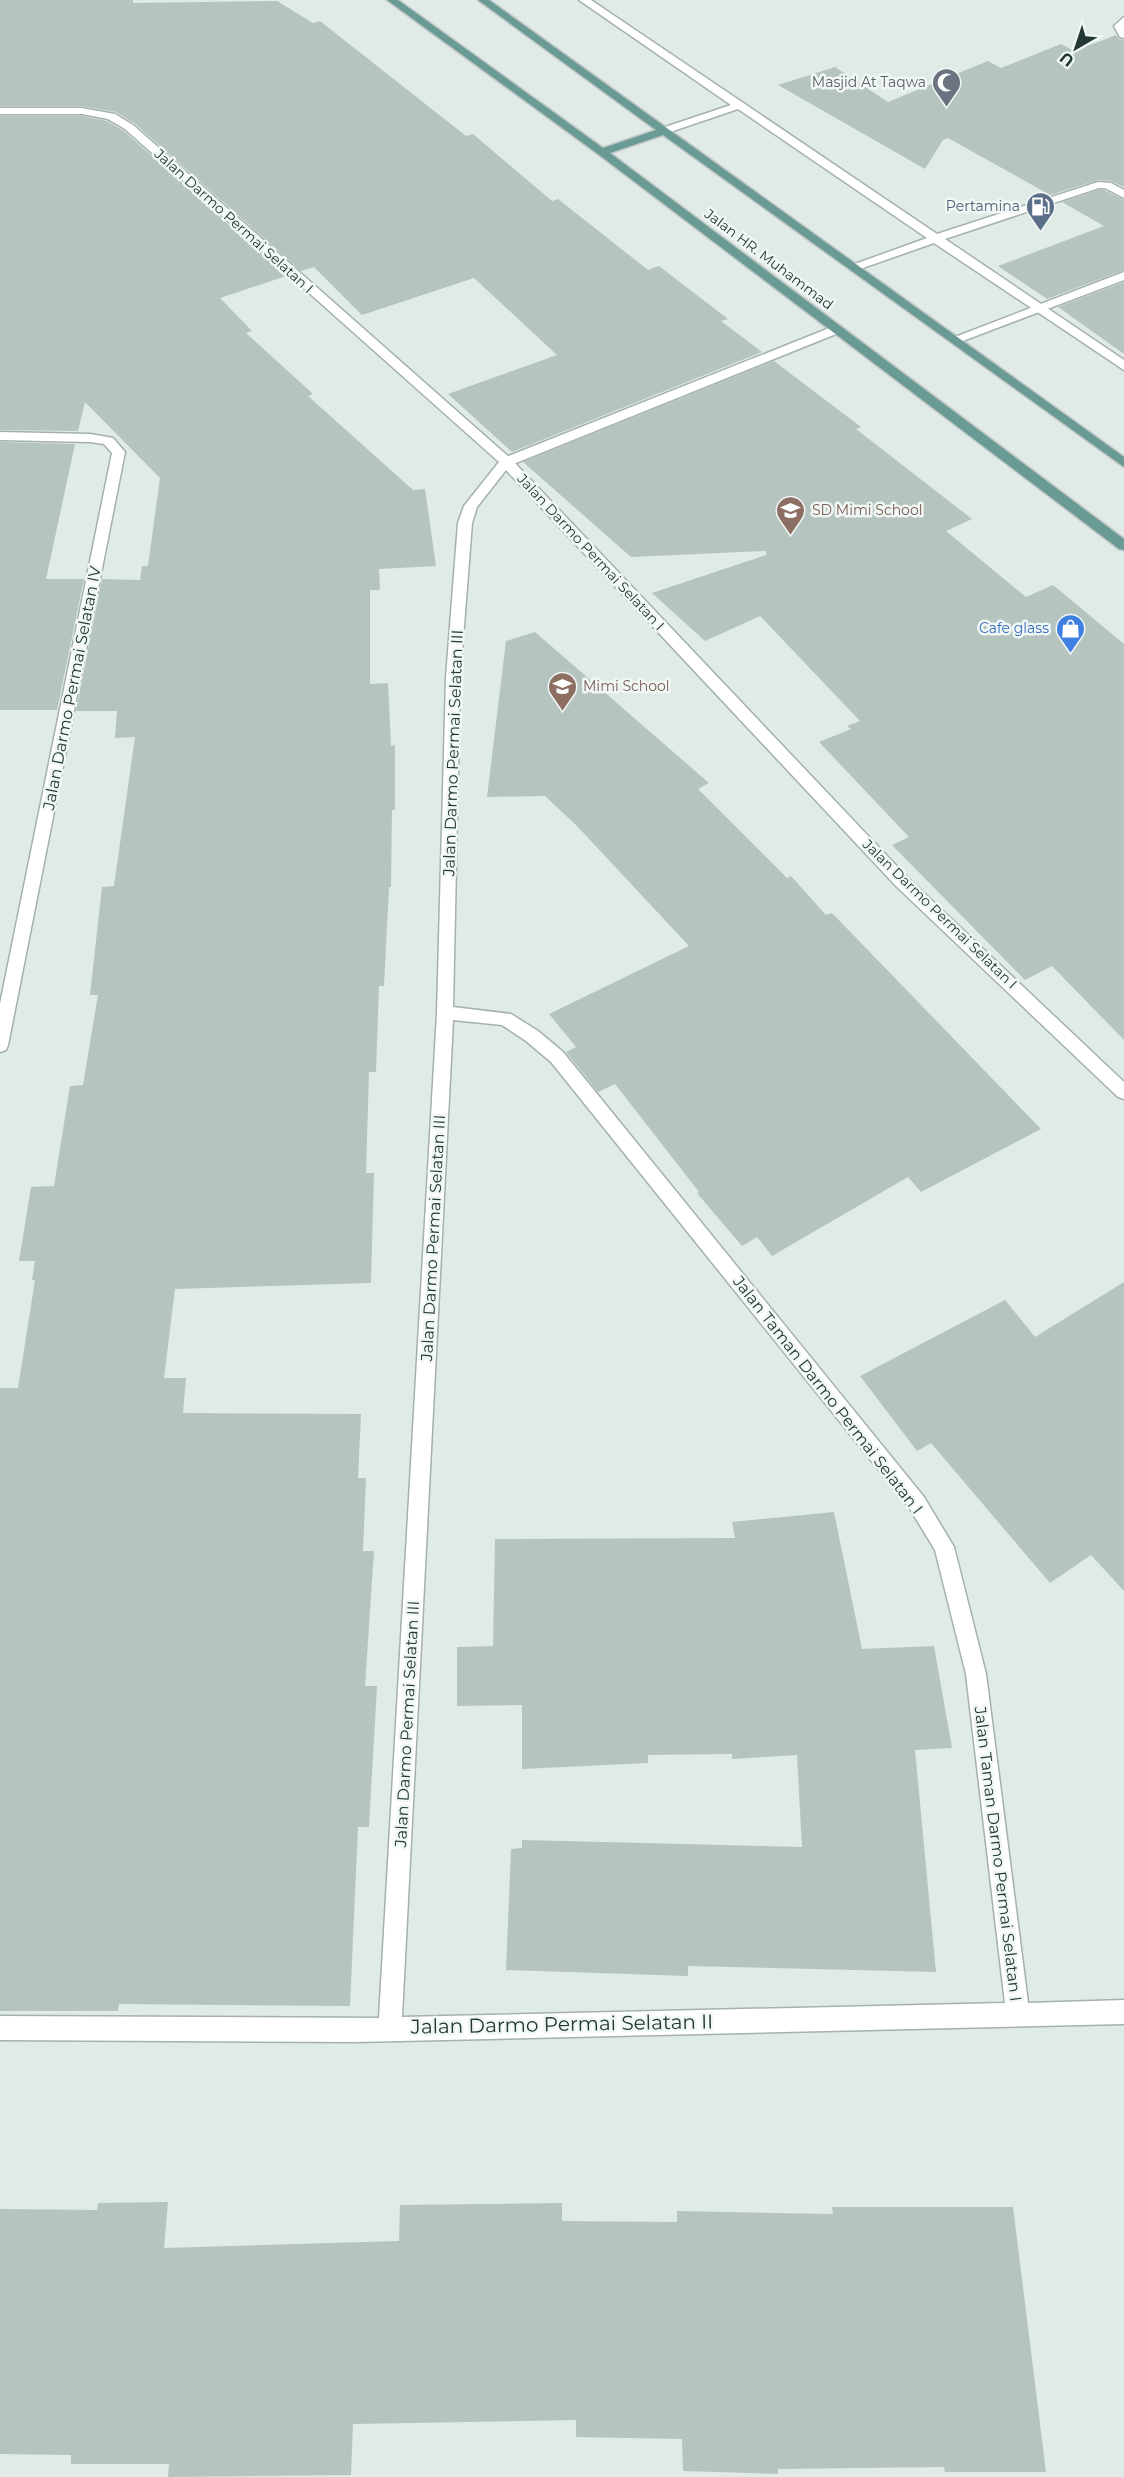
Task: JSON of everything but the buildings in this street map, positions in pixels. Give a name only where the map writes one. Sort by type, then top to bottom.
[{"type":"main road","name":"Jalan HR. Muhammad","points":[[392,0],[602,152],[1123,545]]},
{"type":"main road","points":[[483,0],[956,339],[1124,463]]},
{"type":"main road","points":[[602,152],[666,130]]},
{"type":"street","points":[[584,0],[1124,366]]},
{"type":"street","points":[[666,130],[741,105]]},
{"type":"street","name":"Jalan Darmo Permai Selatan I","points":[[0,111],[82,111],[111,116],[129,128],[506,462],[903,882],[1124,1092]]},
{"type":"street","points":[[856,267],[1098,185],[1107,185],[1124,195]]},
{"type":"street","points":[[956,339],[1124,276]]},
{"type":"street","points":[[506,462],[837,329]]},
{"type":"street","name":"Jalan Darmo Permai Selatan IV","points":[[0,436],[90,438],[108,441],[119,452],[0,1045]]},
{"type":"street","name":"Jalan Darmo Permai Selatan III","points":[[390,2028],[445,1013],[453,677],[465,523],[471,506],[506,462]]},
{"type":"street","name":"Jalan Taman Darmo Permai Selatan I","points":[[445,1013],[505,1019],[532,1036],[558,1057],[917,1503],[944,1547],[976,1674],[1018,2015]]},
{"type":"street","name":"Jalan Darmo Permai Selatan II","points":[[0,2028],[356,2030],[1124,2012]]},
{"type":"place","name":"Masjid At Taqwa","points":[[947,108]]},
{"type":"place","name":"Pertamina","points":[[1041,232]]},
{"type":"place","name":"SD Mimi School","points":[[791,536]]},
{"type":"place","name":"Cafe glass","points":[[1070,654]]},
{"type":"place","name":"Mimi School","points":[[562,712]]}]
